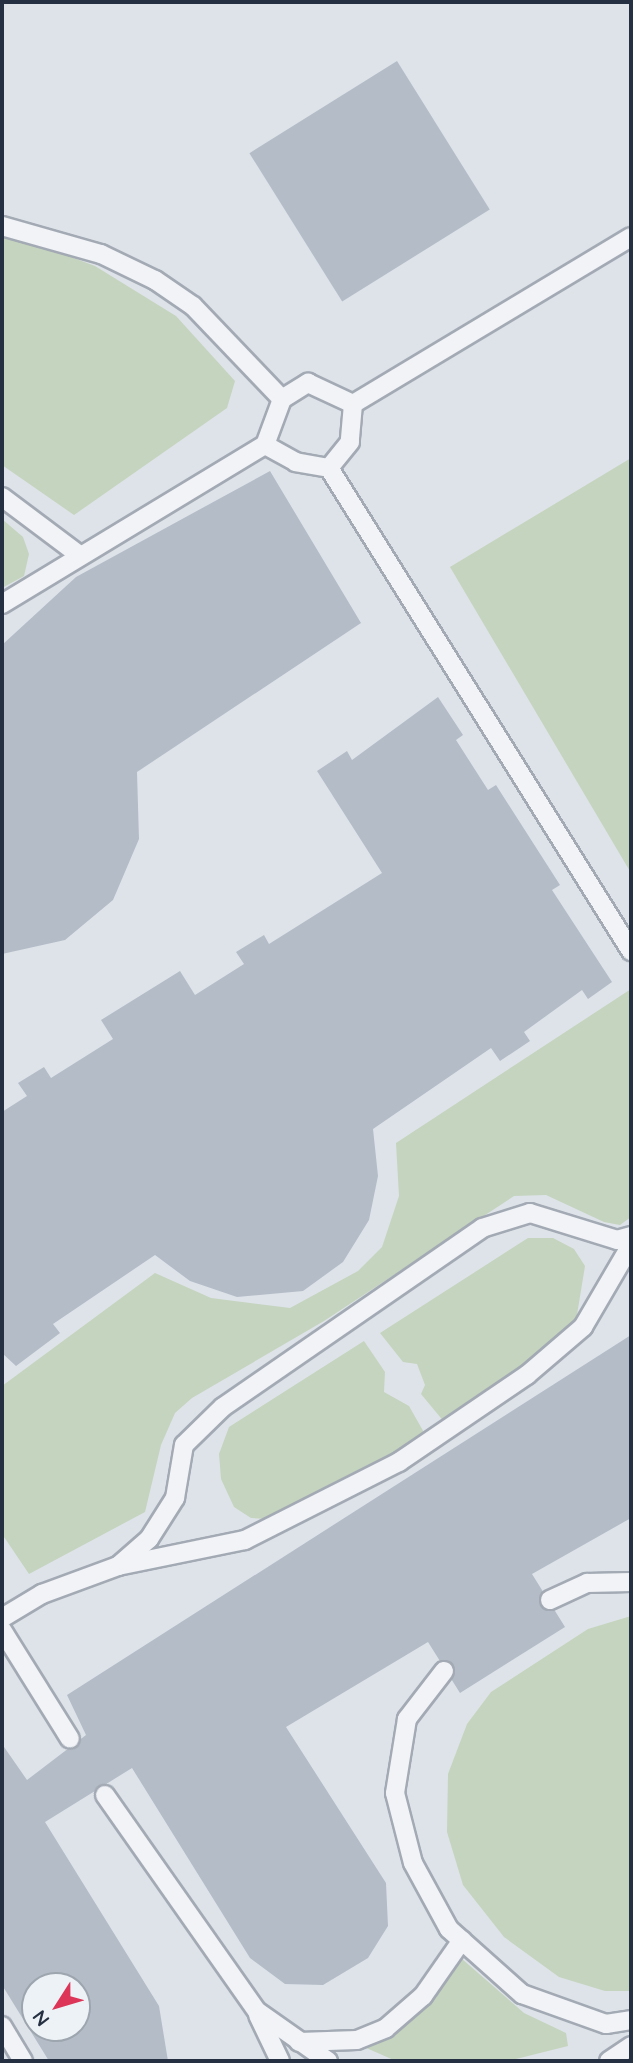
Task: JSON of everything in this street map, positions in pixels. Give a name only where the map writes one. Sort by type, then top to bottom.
[{"type":"lane","points":[[2,226],[101,254],[155,279],[193,306],[282,399]]},
{"type":"lane","points":[[353,404],[631,237]]},
{"type":"lane","points":[[2,604],[78,554],[265,445],[282,399],[308,383],[353,404]]},
{"type":"lane","points":[[328,468],[350,442],[353,404]]},
{"type":"lane","points":[[265,445],[296,462],[328,468],[631,951]]},
{"type":"lane","points":[[2,497],[78,554]]},
{"type":"lane","points":[[118,1566],[149,1539],[175,1498],[184,1446],[223,1406],[482,1228],[530,1213],[617,1240],[631,1236]]},
{"type":"lane","points":[[2,1618],[42,1594],[118,1566],[245,1540],[399,1462],[554,1354],[583,1327],[631,1245]]},
{"type":"lane","points":[[550,1600],[587,1583],[631,1582]]},
{"type":"lane","points":[[2,1630],[70,1739]]},
{"type":"lane","points":[[444,1671],[407,1719],[395,1793],[413,1863],[461,1940],[522,1994],[606,2024],[631,2020]]},
{"type":"lane","points":[[105,1795],[257,2011],[280,2061]]},
{"type":"lane","points":[[298,2042],[357,2040],[386,2028],[423,1996],[461,1940]]},
{"type":"lane","points":[[257,2011],[328,2061]]},
{"type":"lane","points":[[2,2026],[23,2061]]},
{"type":"lane","points":[[609,2061],[631,2046]]},
{"type":"green space","points":[[2,231],[95,266],[176,316],[235,381],[227,408],[74,515],[2,465]]},
{"type":"green space","points":[[631,458],[631,873],[450,567]]},
{"type":"green space","points":[[2,519],[23,537],[29,554],[24,576],[2,588]]},
{"type":"green space","points":[[631,989],[631,1217],[620,1225],[604,1222],[546,1195],[514,1196],[324,1321],[192,1398],[175,1413],[161,1445],[145,1512],[29,1574],[2,1534],[2,1386],[155,1273],[211,1298],[290,1308],[358,1271],[382,1247],[399,1196],[396,1143]]},
{"type":"green space","points":[[528,1238],[553,1238],[574,1249],[585,1266],[575,1327],[445,1423],[421,1394],[425,1385],[417,1364],[403,1362],[380,1333]]},
{"type":"green space","points":[[364,1341],[385,1372],[384,1392],[409,1406],[426,1436],[283,1520],[251,1518],[234,1507],[221,1479],[219,1454],[229,1427]]},
{"type":"green space","points":[[631,1616],[631,1991],[605,1991],[559,1977],[504,1937],[463,1885],[447,1832],[448,1774],[467,1724],[491,1692],[588,1629]]},
{"type":"green space","points":[[454,1952],[524,2013],[566,2033],[568,2046],[508,2061],[396,2061],[355,2043],[409,2011]]},
{"type":"building","points":[[397,61],[490,209],[342,302],[249,153]]},
{"type":"building","points":[[270,471],[361,623],[137,772],[139,839],[113,900],[65,940],[2,954],[2,645],[76,577]]},
{"type":"building","points":[[438,697],[463,735],[456,740],[488,790],[496,785],[560,885],[552,890],[612,982],[588,999],[582,990],[524,1032],[530,1041],[500,1061],[491,1048],[373,1129],[378,1176],[369,1220],[343,1262],[303,1291],[237,1297],[190,1281],[155,1255],[53,1324],[60,1333],[16,1366],[2,1353],[2,1112],[27,1096],[18,1083],[44,1067],[51,1078],[113,1039],[101,1020],[180,971],[195,995],[244,964],[236,952],[264,935],[269,944],[382,873],[317,771],[347,751],[352,760]]},
{"type":"building","points":[[631,1335],[631,1518],[532,1574],[565,1627],[460,1693],[428,1642],[286,1727],[386,1883],[388,1926],[368,1958],[323,1985],[285,1984],[250,1958],[132,1768],[45,1822],[159,2006],[168,2061],[49,2061],[37,2042],[91,2042],[91,1972],[21,1972],[21,2016],[2,1985],[2,1744],[27,1780],[86,1735],[67,1695]]}]
